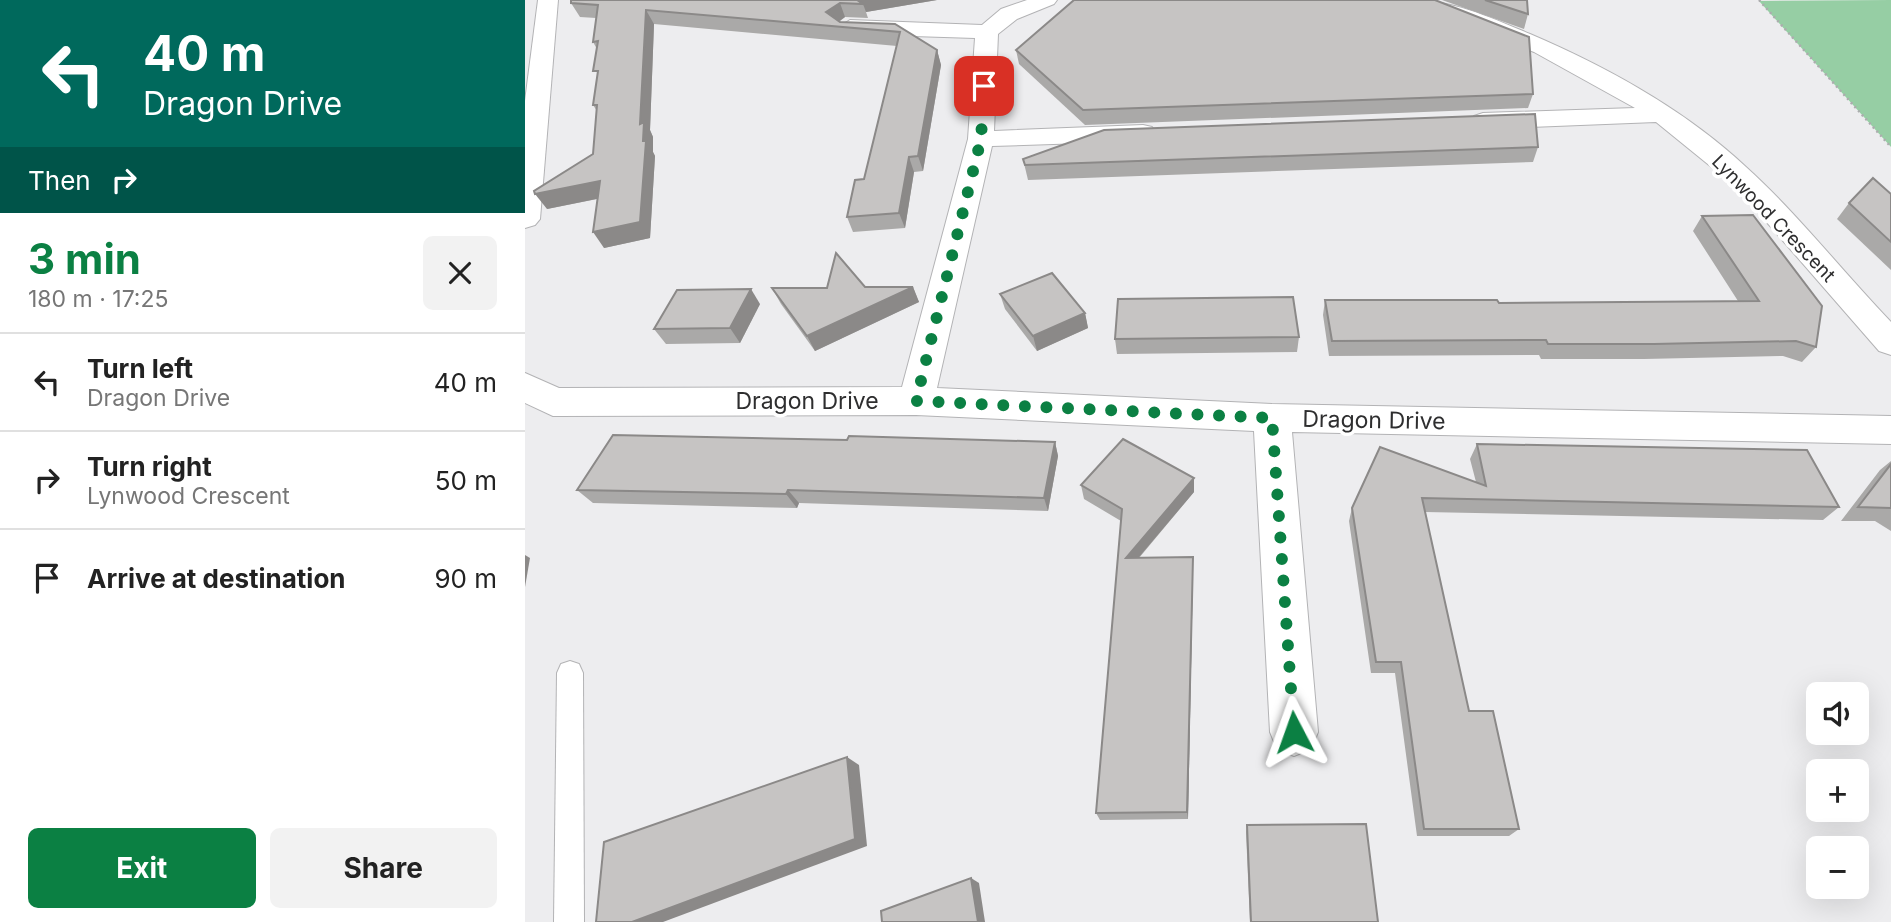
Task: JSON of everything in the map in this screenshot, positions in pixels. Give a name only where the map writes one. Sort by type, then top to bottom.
[{"type":"street","points":[[525,219],[548,0]]},
{"type":"street","points":[[845,27],[988,32],[1009,14],[1047,0]]},
{"type":"street","name":"Lynwood Crescent","points":[[1419,0],[1489,23],[1546,47],[1602,76],[1663,114],[1727,164],[1891,343]]},
{"type":"street","points":[[916,401],[981,139],[988,32]]},
{"type":"street","points":[[1454,122],[1663,114]]},
{"type":"street","points":[[981,139],[1162,132]]},
{"type":"street","name":"Dragon Drive","points":[[525,386],[554,402],[916,401],[1272,418],[1891,430]]},
{"type":"street","points":[[1272,418],[1294,732]]},
{"type":"lane","points":[[569,673],[569,922]]},
{"type":"path","points":[[1759,0],[1891,147]]},
{"type":"green space","points":[[1891,0],[1891,147],[1759,1]]},
{"type":"building","points":[[571,0],[857,0],[863,4],[840,3],[826,12],[840,22],[895,24],[937,50],[918,156],[909,157],[899,213],[847,217],[855,180],[864,179],[900,32],[646,10],[640,124],[644,122],[643,141],[646,141],[640,222],[593,232],[600,181],[535,194],[534,191],[593,154],[597,105],[593,105],[598,71],[593,71],[598,41],[593,42],[598,5],[571,3]]},
{"type":"building","points":[[1074,0],[1435,0],[1529,37],[1533,94],[1083,110],[1016,50]]},
{"type":"building","points":[[1485,0],[1527,0],[1528,14]]},
{"type":"building","points":[[1535,114],[1538,147],[1025,165],[1023,159],[1104,130]]},
{"type":"building","points":[[1873,178],[1891,194],[1891,242],[1849,203]]},
{"type":"building","points":[[1753,215],[1822,306],[1816,347],[1796,341],[1548,344],[1546,340],[1332,341],[1325,300],[1497,300],[1499,303],[1759,301],[1702,216]]},
{"type":"building","points":[[836,253],[865,287],[913,287],[807,336],[772,288],[827,288]]},
{"type":"building","points":[[1052,273],[1085,313],[1033,336],[1000,294]]},
{"type":"building","points":[[751,289],[730,328],[654,329],[677,290]]},
{"type":"building","points":[[1293,297],[1299,337],[1115,339],[1118,299]]},
{"type":"building","points":[[613,435],[847,440],[849,436],[1055,442],[1044,498],[788,490],[786,494],[577,490]]},
{"type":"building","points":[[1123,439],[1194,478],[1126,558],[1193,557],[1187,812],[1096,813],[1122,509],[1081,485]]},
{"type":"building","points":[[1477,444],[1807,450],[1839,507],[1422,498],[1469,711],[1493,711],[1519,829],[1424,829],[1401,662],[1376,662],[1352,508],[1380,447],[1486,486]]},
{"type":"building","points":[[1891,464],[1891,508],[1858,507]]},
{"type":"building","points":[[847,757],[855,839],[632,922],[596,922],[604,842]]},
{"type":"building","points":[[1366,824],[1378,922],[1251,922],[1247,825]]},
{"type":"building","points":[[971,878],[978,922],[882,922],[881,911]]},
{"type":"route","points":[[984,86],[981,139],[916,401],[1272,418],[1294,732]]}]
